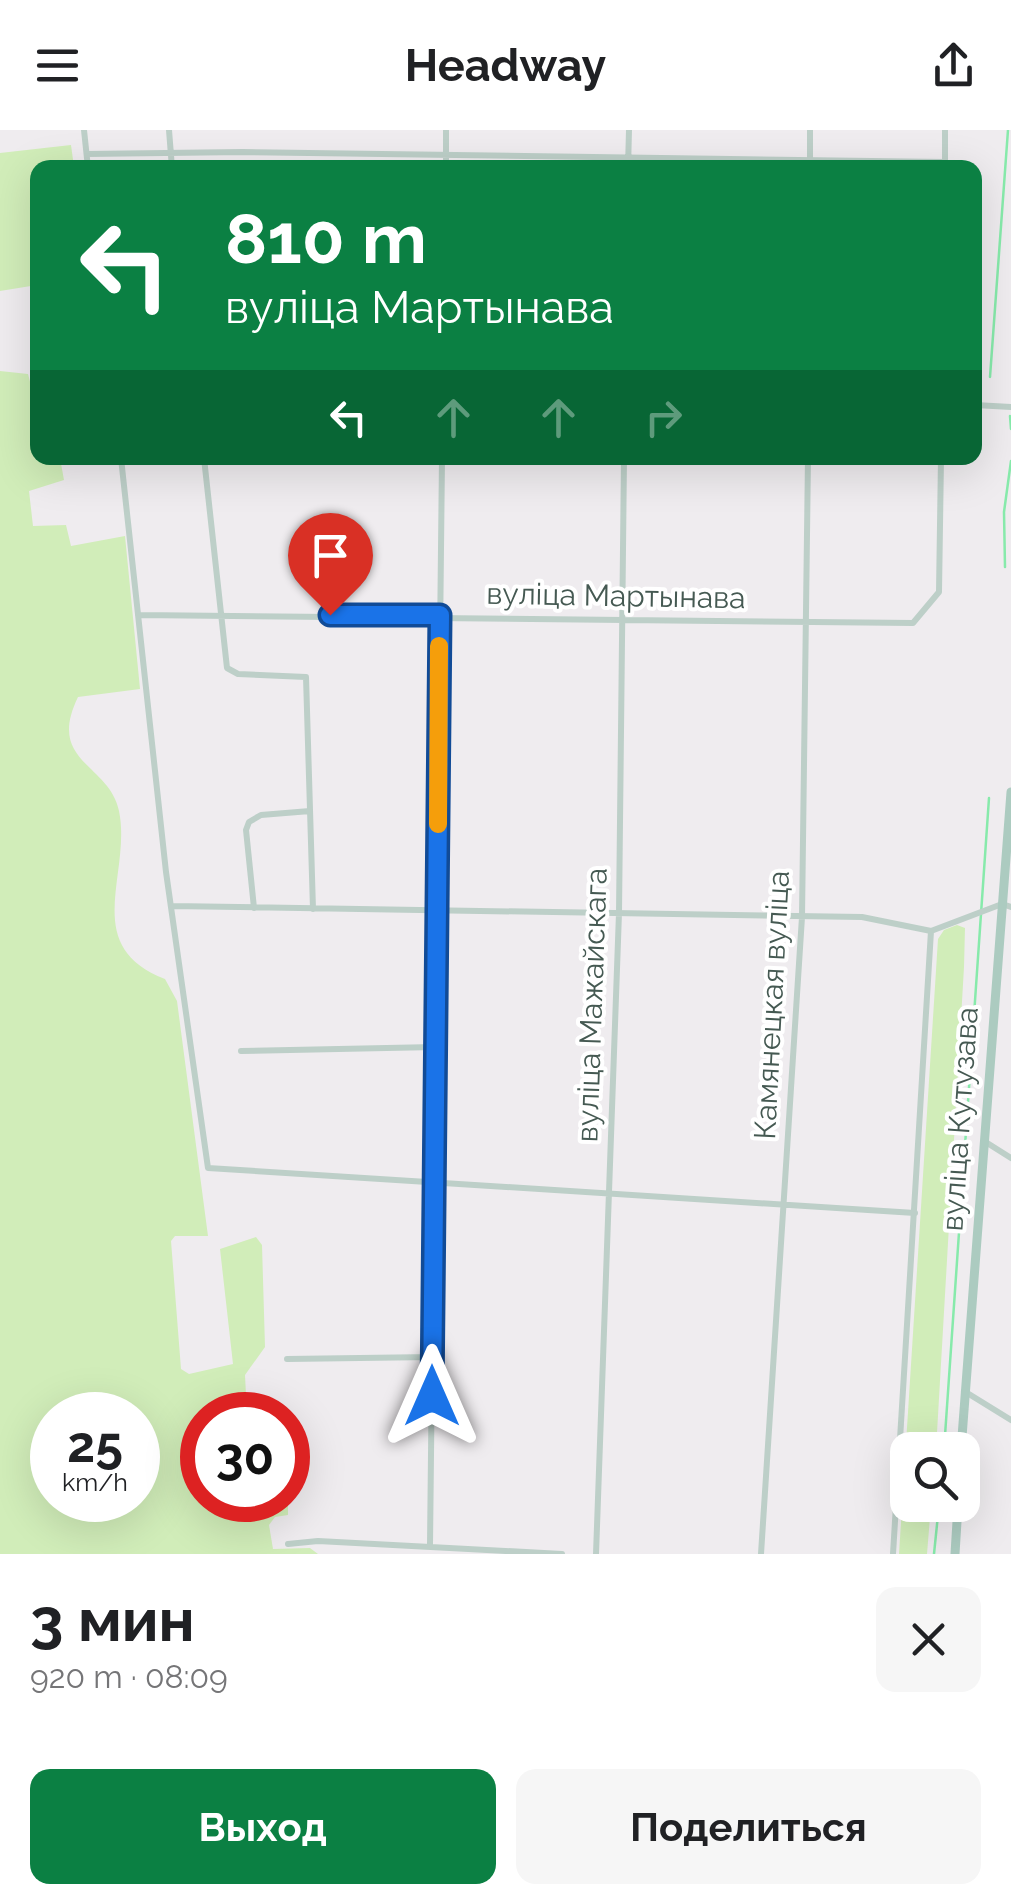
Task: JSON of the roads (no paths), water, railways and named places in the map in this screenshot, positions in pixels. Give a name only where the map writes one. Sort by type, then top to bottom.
[{"type":"main road","name":"вуліца Кутузава","points":[[962,1432],[983,1141],[1007,906],[1011,792]]},
{"type":"main road","points":[[954,1554],[957,1522]]},
{"type":"street","points":[[84,130],[87,160]]},
{"type":"street","points":[[168,130],[172,160]]},
{"type":"street","points":[[446,130],[446,160]]},
{"type":"street","points":[[628,130],[628,160]]},
{"type":"street","points":[[810,130],[810,160]]},
{"type":"street","points":[[945,130],[945,160]]},
{"type":"street","points":[[86,154],[628,155],[742,160]]},
{"type":"street","points":[[982,406],[1011,407]]},
{"type":"street","points":[[122,465],[170,906],[208,1168],[915,1213]]},
{"type":"street","points":[[205,465],[224,659],[231,672],[306,678],[313,909]]},
{"type":"street","points":[[430,1545],[442,465]]},
{"type":"street","name":"вуліца Мажайскага","points":[[596,1554],[619,913],[624,465]]},
{"type":"street","name":"Камянецкая вуліца","points":[[761,1554],[802,917],[808,465]]},
{"type":"street","name":"вуліца Мартынава","points":[[138,615],[440,615],[914,623],[939,592],[942,465]]},
{"type":"street","points":[[254,908],[246,830],[249,822],[261,815],[310,811]]},
{"type":"street","points":[[170,906],[862,917],[932,933],[980,912],[1007,906]]},
{"type":"street","name":"вуліца Кутузава","points":[[893,1554],[932,933]]},
{"type":"street","points":[[241,1051],[434,1047]]},
{"type":"street","points":[[983,1141],[1011,1158]]},
{"type":"street","points":[[287,1359],[432,1358]]},
{"type":"street","points":[[964,1391],[1011,1420]]},
{"type":"street","points":[[288,1544],[318,1540],[562,1554]]},
{"type":"waterway","points":[[990,377],[1008,130]]},
{"type":"waterway","points":[[1010,416],[1011,429]]},
{"type":"waterway","points":[[1005,567],[1004,512],[1011,461]]},
{"type":"waterway","points":[[945,1432],[989,798]]},
{"type":"waterway","points":[[934,1554],[937,1522]]}]
